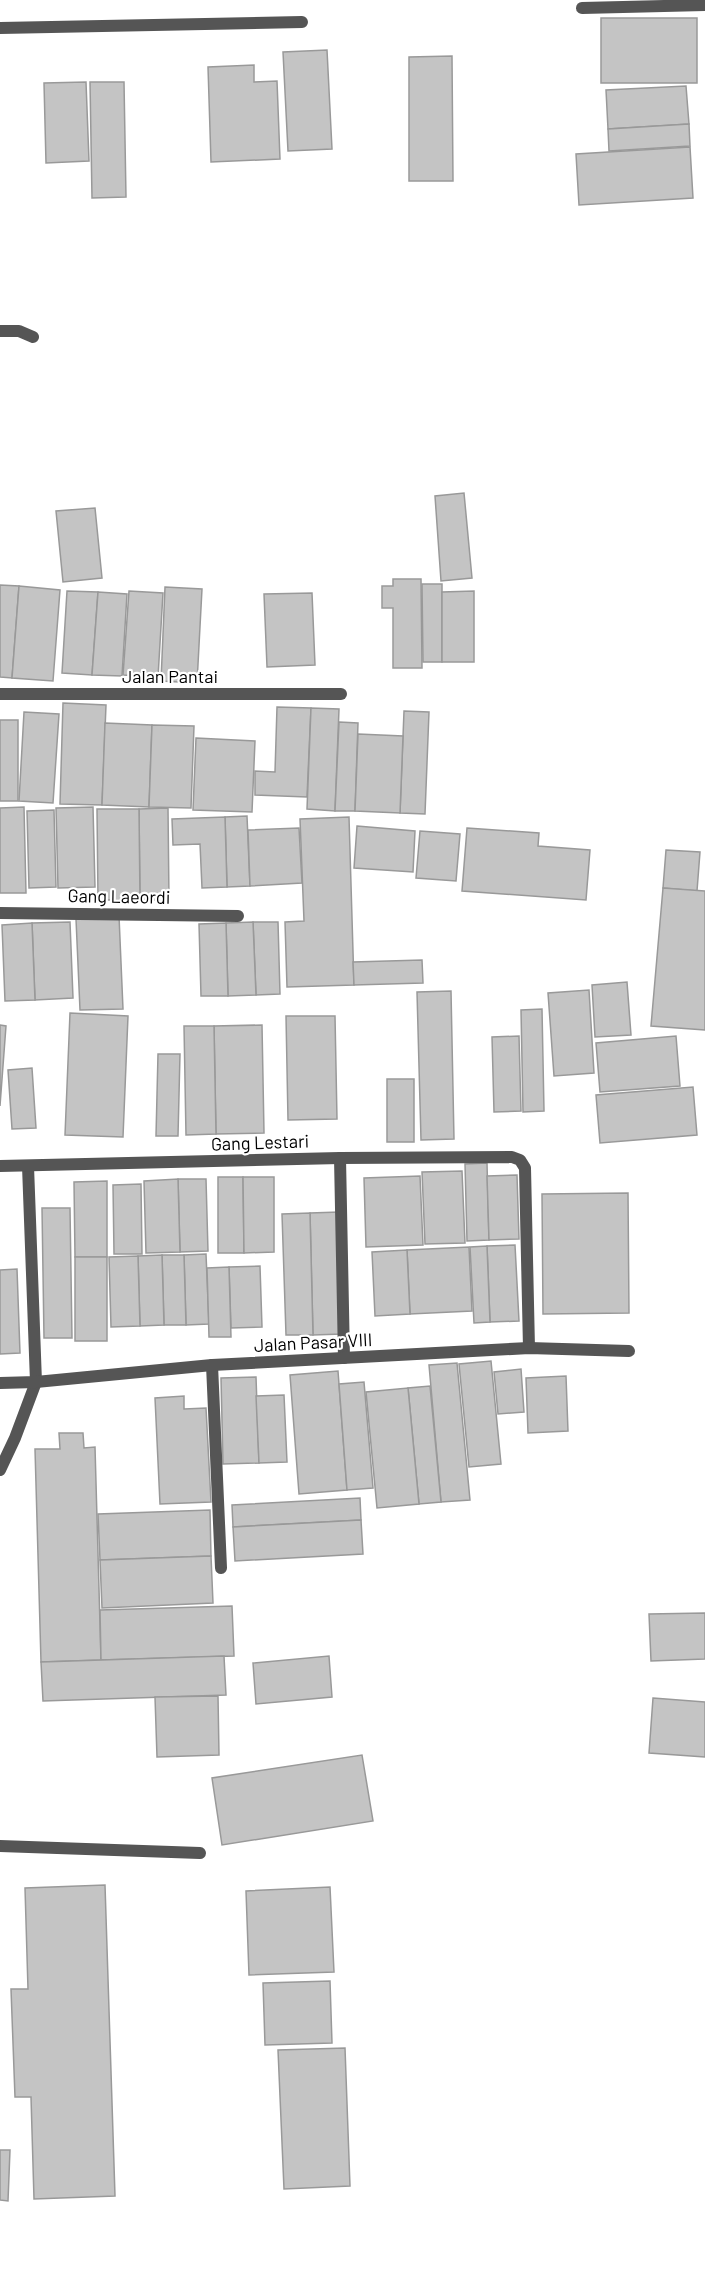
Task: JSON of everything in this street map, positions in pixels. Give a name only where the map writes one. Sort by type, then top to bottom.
[{"type":"street","points":[[582,8],[705,5]]},
{"type":"street","points":[[0,28],[302,22]]},
{"type":"street","points":[[0,331],[19,331],[33,337]]},
{"type":"street","name":"Jalan Pantai","points":[[0,694],[341,694]]},
{"type":"street","name":"Gang Laeordi","points":[[0,913],[238,916]]},
{"type":"street","name":"Gang Lestari","points":[[0,1166],[340,1158],[512,1157],[520,1160],[525,1168],[529,1348]]},
{"type":"street","points":[[340,1158],[344,1358]]},
{"type":"street","points":[[0,1470],[36,1382],[28,1166]]},
{"type":"street","name":"Jalan Pasar VIII","points":[[0,1383],[36,1382],[213,1365],[529,1348],[629,1351]]},
{"type":"street","points":[[213,1365],[221,1568]]},
{"type":"street","points":[[0,1846],[200,1853]]},
{"type":"building","points":[[601,18],[697,18],[697,83],[601,83]]},
{"type":"building","points":[[327,50],[332,149],[288,151],[283,52]]},
{"type":"building","points":[[452,56],[453,181],[409,181],[409,57]]},
{"type":"building","points":[[254,65],[254,82],[277,81],[280,159],[211,162],[208,67]]},
{"type":"building","points":[[86,82],[89,161],[46,163],[44,83]]},
{"type":"building","points":[[90,82],[124,82],[126,197],[92,198]]},
{"type":"building","points":[[686,86],[689,124],[608,129],[606,90]]},
{"type":"building","points":[[689,124],[690,146],[609,151],[608,129]]},
{"type":"building","points":[[690,147],[693,198],[579,205],[576,154]]},
{"type":"building","points":[[464,493],[472,578],[441,581],[435,496]]},
{"type":"building","points":[[95,508],[102,578],[63,582],[56,511]]},
{"type":"building","points":[[393,579],[421,579],[422,668],[393,668],[393,608],[382,608],[382,586],[393,586]]},
{"type":"building","points":[[422,584],[442,584],[442,662],[423,662]]},
{"type":"building","points":[[0,585],[19,586],[12,678],[0,677]]},
{"type":"building","points":[[19,586],[60,590],[53,681],[12,678]]},
{"type":"building","points":[[165,587],[202,589],[197,683],[161,681]]},
{"type":"building","points":[[67,591],[98,592],[92,675],[62,673]]},
{"type":"building","points":[[129,591],[163,593],[158,677],[123,675]]},
{"type":"building","points":[[474,591],[474,662],[442,662],[442,592]]},
{"type":"building","points":[[98,592],[127,594],[122,676],[92,675]]},
{"type":"building","points":[[312,593],[315,665],[267,667],[264,594]]},
{"type":"building","points":[[63,703],[106,705],[102,805],[60,804]]},
{"type":"building","points":[[277,707],[311,708],[307,797],[255,795],[255,771],[275,772]]},
{"type":"building","points":[[311,708],[339,709],[335,811],[307,809]]},
{"type":"building","points":[[404,711],[429,712],[425,814],[400,813]]},
{"type":"building","points":[[24,712],[59,714],[53,803],[19,801]]},
{"type":"building","points":[[0,720],[18,720],[18,801],[0,801]]},
{"type":"building","points":[[339,722],[358,723],[355,811],[335,811]]},
{"type":"building","points":[[105,723],[152,725],[149,807],[102,805]]},
{"type":"building","points":[[152,725],[194,726],[191,808],[149,807]]},
{"type":"building","points":[[358,734],[403,736],[400,813],[355,811]]},
{"type":"building","points":[[196,738],[255,741],[252,812],[193,810]]},
{"type":"building","points":[[24,807],[26,893],[0,893],[0,808]]},
{"type":"building","points":[[93,807],[95,887],[58,888],[56,808]]},
{"type":"building","points":[[168,808],[169,900],[140,900],[139,809]]},
{"type":"building","points":[[97,809],[139,809],[140,900],[98,900]]},
{"type":"building","points":[[54,810],[56,887],[29,888],[27,811]]},
{"type":"building","points":[[247,816],[250,886],[227,887],[225,817]]},
{"type":"building","points":[[225,817],[227,887],[202,888],[200,844],[173,845],[172,819]]},
{"type":"building","points":[[349,817],[354,985],[287,987],[285,922],[304,921],[300,819]]},
{"type":"building","points":[[357,826],[415,831],[413,872],[354,868]]},
{"type":"building","points":[[299,828],[302,883],[250,886],[248,830]]},
{"type":"building","points":[[467,828],[539,833],[538,846],[590,850],[586,900],[462,891]]},
{"type":"building","points":[[420,831],[460,834],[456,881],[416,878]]},
{"type":"building","points":[[666,850],[700,852],[697,891],[663,888]]},
{"type":"building","points":[[663,888],[705,891],[705,1030],[651,1026]]},
{"type":"building","points":[[119,916],[123,1009],[80,1010],[76,919]]},
{"type":"building","points":[[70,922],[73,998],[35,1000],[32,923]]},
{"type":"building","points":[[253,922],[278,922],[280,994],[256,995]]},
{"type":"building","points":[[253,922],[256,995],[228,996],[226,923]]},
{"type":"building","points":[[32,923],[35,1000],[5,1001],[2,925]]},
{"type":"building","points":[[226,923],[228,996],[201,996],[199,924]]},
{"type":"building","points":[[422,960],[423,983],[354,985],[353,962]]},
{"type":"building","points":[[627,982],[631,1035],[595,1037],[592,985]]},
{"type":"building","points":[[589,990],[594,1073],[554,1076],[548,993]]},
{"type":"building","points":[[451,991],[454,1139],[421,1140],[417,992]]},
{"type":"building","points":[[542,1009],[544,1111],[523,1112],[521,1010]]},
{"type":"building","points":[[70,1013],[128,1016],[123,1137],[65,1135]]},
{"type":"building","points":[[286,1016],[335,1016],[337,1119],[288,1120]]},
{"type":"building","points":[[0,1025],[6,1026],[0,1106]]},
{"type":"building","points":[[262,1025],[264,1133],[216,1134],[214,1026]]},
{"type":"building","points":[[184,1026],[214,1026],[216,1134],[186,1135]]},
{"type":"building","points":[[519,1036],[521,1111],[494,1112],[492,1037]]},
{"type":"building","points":[[676,1036],[680,1086],[600,1092],[596,1043]]},
{"type":"building","points":[[158,1054],[180,1054],[178,1136],[156,1136]]},
{"type":"building","points":[[32,1068],[36,1128],[12,1129],[8,1070]]},
{"type":"building","points":[[387,1079],[414,1079],[414,1142],[387,1142]]},
{"type":"building","points":[[693,1087],[697,1135],[600,1143],[596,1095]]},
{"type":"building","points":[[487,1163],[489,1240],[467,1241],[465,1164]]},
{"type":"building","points":[[462,1171],[465,1243],[425,1244],[422,1172]]},
{"type":"building","points":[[517,1175],[519,1239],[489,1240],[487,1176]]},
{"type":"building","points":[[420,1176],[423,1245],[366,1247],[364,1178]]},
{"type":"building","points":[[218,1177],[243,1177],[244,1253],[218,1253]]},
{"type":"building","points":[[243,1177],[274,1177],[274,1252],[244,1253]]},
{"type":"building","points":[[178,1179],[206,1179],[208,1251],[180,1252]]},
{"type":"building","points":[[178,1179],[180,1252],[146,1253],[144,1181]]},
{"type":"building","points":[[107,1181],[107,1257],[75,1257],[74,1182]]},
{"type":"building","points":[[141,1184],[142,1254],[114,1254],[113,1185]]},
{"type":"building","points":[[628,1193],[629,1313],[543,1314],[542,1194]]},
{"type":"building","points":[[42,1208],[70,1208],[72,1338],[44,1338]]},
{"type":"building","points":[[339,1212],[342,1334],[313,1335],[310,1213]]},
{"type":"building","points":[[310,1213],[313,1335],[286,1335],[282,1214]]},
{"type":"building","points":[[515,1245],[519,1321],[490,1322],[487,1246]]},
{"type":"building","points":[[487,1246],[490,1322],[474,1323],[470,1247]]},
{"type":"building","points":[[469,1247],[472,1311],[410,1314],[407,1250]]},
{"type":"building","points":[[407,1250],[410,1314],[375,1316],[372,1252]]},
{"type":"building","points":[[206,1254],[209,1324],[186,1325],[184,1255]]},
{"type":"building","points":[[162,1255],[184,1255],[186,1325],[164,1325]]},
{"type":"building","points":[[162,1255],[164,1325],[140,1326],[138,1256]]},
{"type":"building","points":[[138,1256],[140,1326],[111,1327],[109,1257]]},
{"type":"building","points":[[75,1257],[107,1257],[107,1341],[75,1341]]},
{"type":"building","points":[[260,1266],[262,1327],[231,1328],[229,1267]]},
{"type":"building","points":[[229,1267],[231,1337],[209,1337],[207,1268]]},
{"type":"building","points":[[17,1269],[20,1353],[0,1354],[0,1270]]},
{"type":"building","points":[[491,1361],[501,1464],[469,1467],[459,1364]]},
{"type":"building","points":[[457,1363],[470,1500],[441,1502],[429,1365]]},
{"type":"building","points":[[521,1369],[524,1412],[498,1414],[494,1372]]},
{"type":"building","points":[[338,1371],[347,1490],[299,1494],[290,1375]]},
{"type":"building","points":[[566,1376],[568,1431],[528,1433],[526,1378]]},
{"type":"building","points":[[256,1377],[259,1463],[223,1464],[221,1378]]},
{"type":"building","points":[[364,1382],[373,1488],[347,1490],[339,1384]]},
{"type":"building","points":[[430,1386],[441,1502],[419,1504],[408,1388]]},
{"type":"building","points":[[408,1388],[419,1504],[377,1508],[366,1392]]},
{"type":"building","points":[[284,1395],[287,1462],[259,1463],[256,1396]]},
{"type":"building","points":[[184,1396],[184,1409],[206,1408],[211,1502],[160,1504],[155,1398]]},
{"type":"building","points":[[59,1433],[83,1433],[84,1448],[95,1447],[101,1660],[41,1662],[35,1449],[60,1449]]},
{"type":"building","points":[[360,1498],[361,1520],[233,1527],[232,1505]]},
{"type":"building","points":[[210,1510],[211,1556],[100,1560],[98,1514]]},
{"type":"building","points":[[361,1520],[363,1554],[235,1561],[233,1527]]},
{"type":"building","points":[[211,1556],[213,1603],[102,1608],[100,1560]]},
{"type":"building","points":[[232,1606],[234,1656],[101,1660],[100,1610]]},
{"type":"building","points":[[705,1613],[705,1659],[651,1661],[649,1614]]},
{"type":"building","points":[[224,1656],[226,1695],[43,1701],[41,1662]]},
{"type":"building","points":[[329,1656],[332,1697],[256,1704],[253,1663]]},
{"type":"building","points":[[218,1696],[219,1755],[157,1757],[155,1697]]},
{"type":"building","points":[[653,1698],[705,1702],[705,1757],[649,1753]]},
{"type":"building","points":[[362,1755],[373,1821],[222,1845],[212,1778]]},
{"type":"building","points":[[105,1885],[115,2196],[34,2199],[31,2097],[15,2097],[11,1989],[28,1989],[25,1888]]},
{"type":"building","points":[[330,1887],[334,1972],[249,1975],[246,1891]]},
{"type":"building","points":[[330,1981],[332,2043],[265,2045],[263,1983]]},
{"type":"building","points":[[345,2048],[350,2186],[284,2189],[278,2050]]},
{"type":"building","points":[[0,2150],[10,2150],[8,2201],[0,2200]]}]
